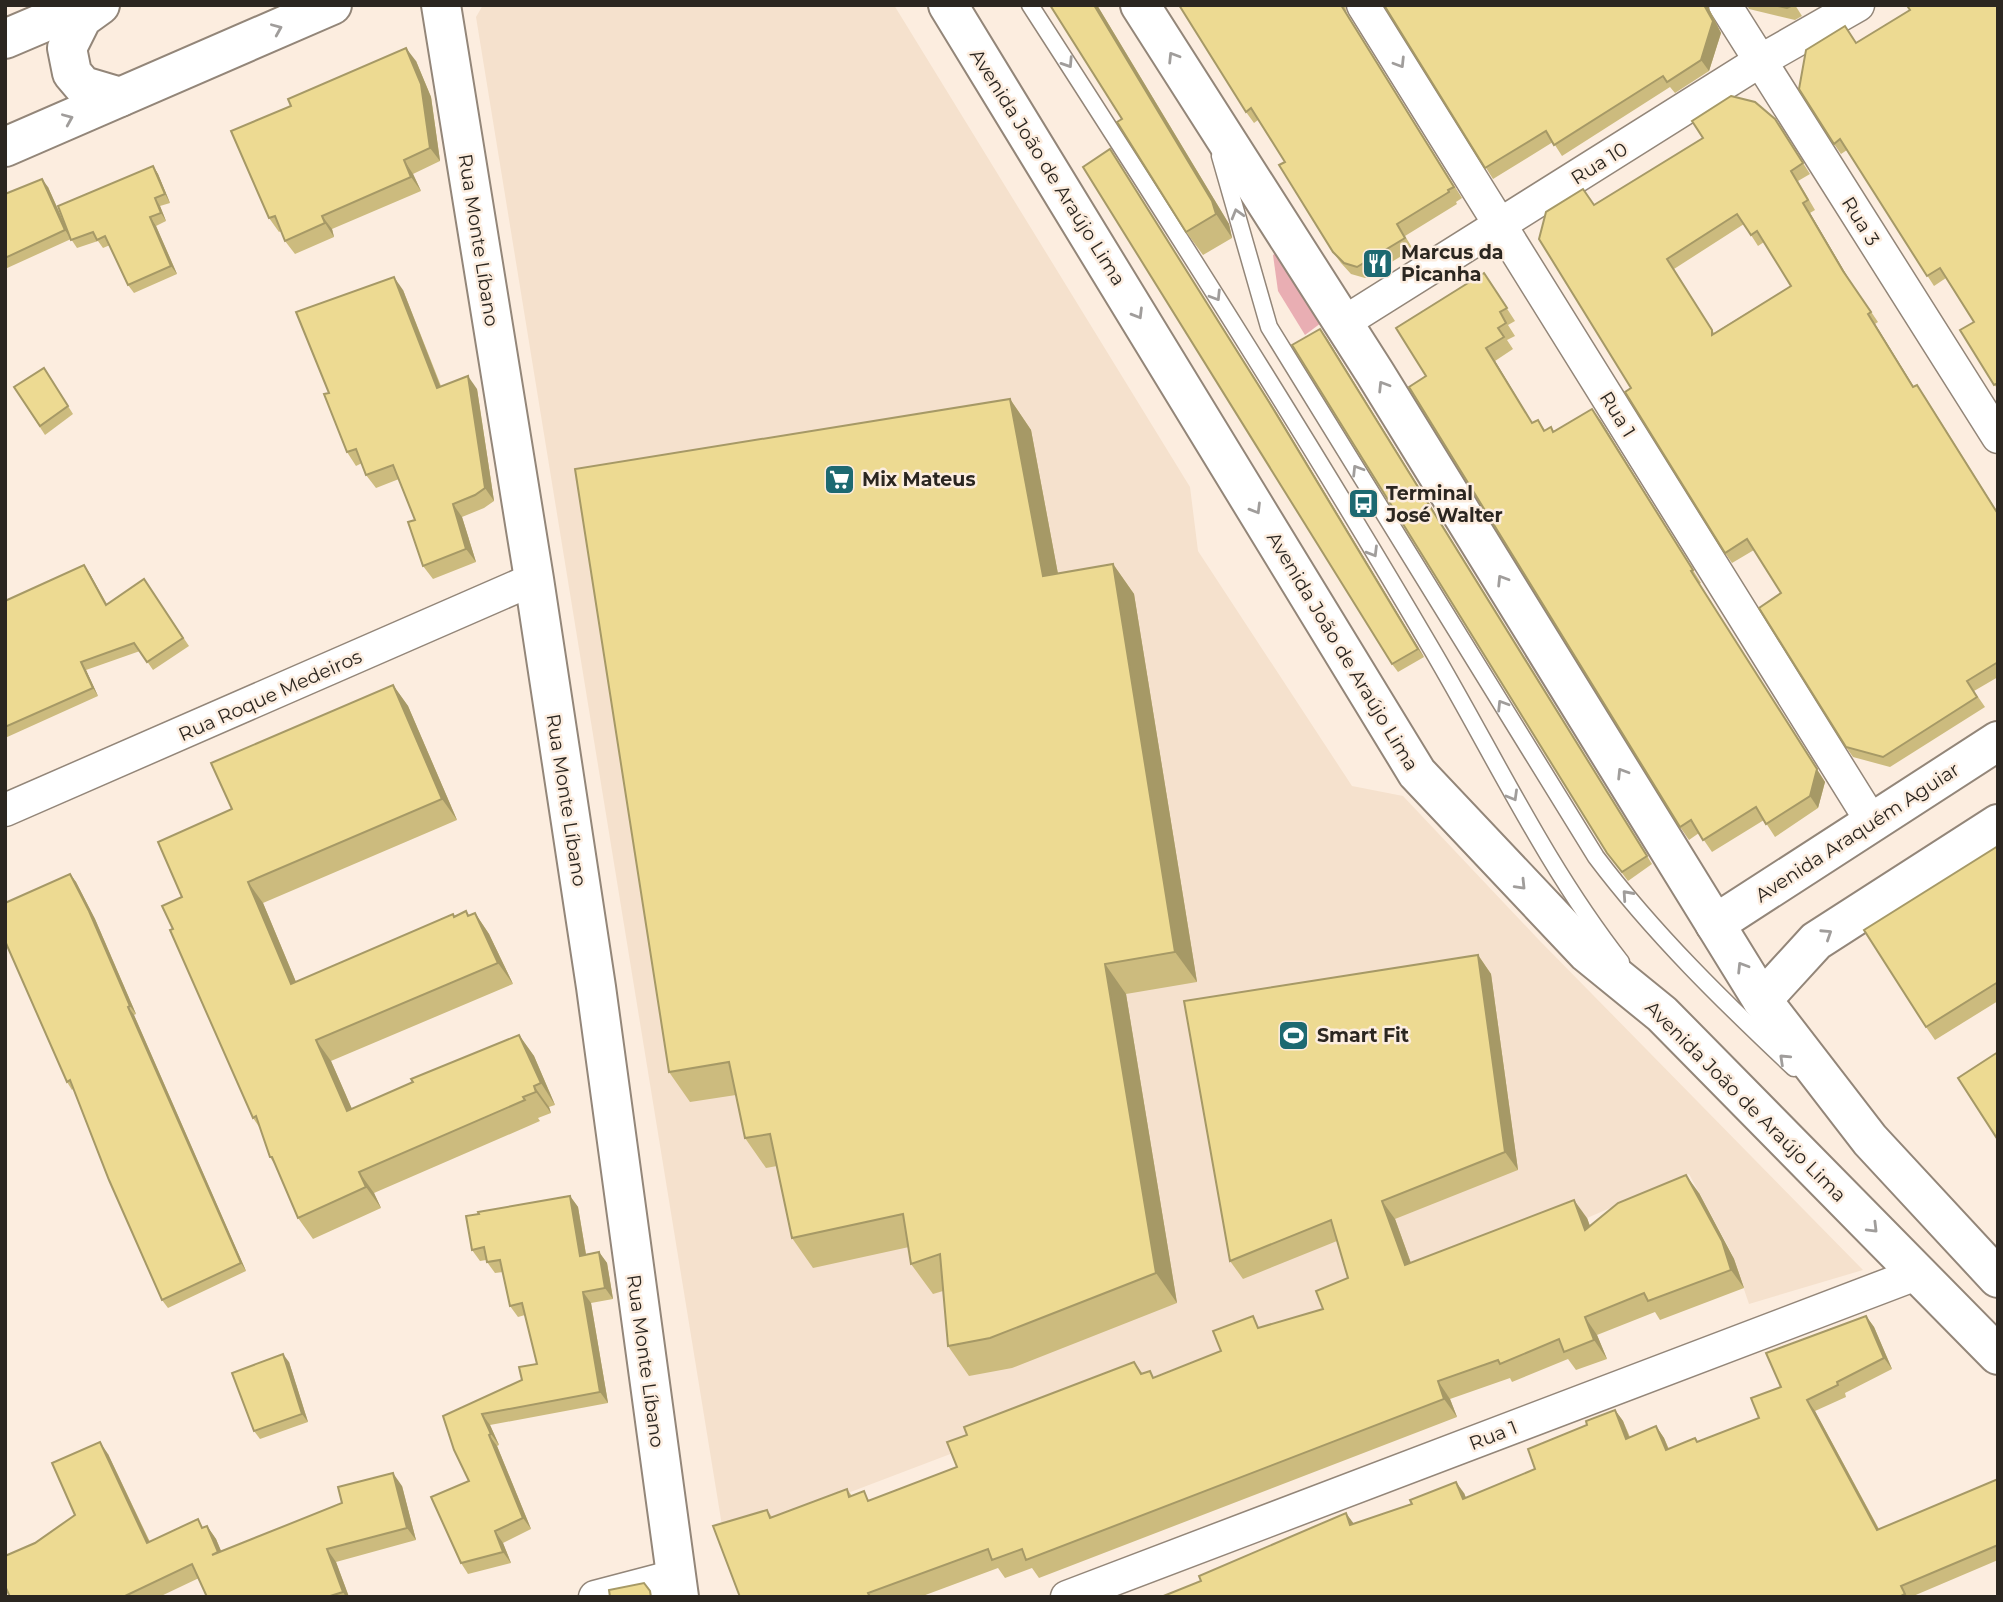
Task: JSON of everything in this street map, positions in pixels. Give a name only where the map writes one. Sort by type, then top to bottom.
[{"type":"main road","points":[[5,39],[85,5]]},
{"type":"main road","points":[[100,5],[82,18],[67,48],[72,74],[83,86],[120,97]]},
{"type":"main road","points":[[5,147],[332,5]]},
{"type":"main road","name":"Rua Monte Líbano","points":[[440,5],[534,579],[596,988],[677,1586]]},
{"type":"main road","name":"Avenida João de Araújo Lima","points":[[948,5],[1417,773],[1587,953],[1662,1014],[1998,1355]]},
{"type":"main road","points":[[1140,5],[1343,323],[1762,1000],[1870,1140],[1998,1278]]},
{"type":"main road","name":"Avenida Araquém Aguiar","points":[[1715,924],[1998,741]]},
{"type":"main road","points":[[1762,1000],[1816,940],[1998,824]]},
{"type":"street","name":"Rua 1","points":[[1363,5],[1872,822]]},
{"type":"street","name":"Rua 3","points":[[1725,5],[1998,437]]},
{"type":"street","name":"Rua 10","points":[[1343,323],[1760,61],[1858,5]]},
{"type":"street","name":"Rua Roque Medeiros","points":[[5,810],[534,579]]},
{"type":"street","name":"Rua 1","points":[[1067,1597],[1919,1273]]},
{"type":"street","points":[[595,1597],[677,1586]]},
{"type":"lane","points":[[1030,5],[1268,379],[1433,650],[1517,802],[1577,902],[1662,1014]]},
{"type":"lane","points":[[1206,108],[1269,327],[1596,857],[1615,882],[1721,999],[1870,1140]]},
{"type":"shaded area","points":[[483,5],[894,5],[1190,487],[1198,551],[1352,786],[1403,796],[1539,940],[1863,1270],[1749,1304],[1732,1254],[1689,1174],[1587,1218],[1226,1349],[777,1520],[725,1544],[476,17]]},
{"type":"shaded area","points":[[1276,253],[1321,323],[1305,335],[1278,291],[1273,255]]},
{"type":"building","points":[[1050,5],[1094,5],[1212,201],[1216,214],[1186,232],[1117,122],[1122,119]]},
{"type":"building","points":[[1179,5],[1341,5],[1454,187],[1397,224],[1405,238],[1357,267],[1344,263],[1333,252],[1279,165],[1285,162],[1251,108],[1246,112]]},
{"type":"building","points":[[1384,5],[1704,5],[1713,21],[1701,60],[1667,82],[1663,76],[1554,145],[1546,131],[1485,168]]},
{"type":"building","points":[[1998,5],[1998,383],[1994,385],[1960,330],[1974,322],[1940,268],[1927,276],[1840,139],[1834,144],[1799,89],[1806,50],[1845,26],[1856,43],[1910,10],[1908,7]]},
{"type":"building","points":[[406,48],[421,84],[430,148],[404,160],[411,177],[322,216],[325,223],[285,241],[275,216],[269,218],[231,131],[291,106],[288,99]]},
{"type":"building","points":[[1731,96],[1755,102],[1775,119],[1803,163],[1791,171],[1808,200],[1803,203],[1871,312],[1868,314],[1913,387],[1917,385],[1998,514],[1998,662],[1967,681],[1977,697],[1883,757],[1846,747],[1759,608],[1781,593],[1747,539],[1725,553],[1625,392],[1631,388],[1539,239],[1546,212],[1583,189],[1594,205],[1703,138],[1692,121]],"holes":[[[1737,214],[1751,235],[1757,231],[1791,286],[1712,335],[1712,330],[1667,259]]]},
{"type":"building","points":[[1110,149],[1269,402],[1418,649],[1392,664],[1083,167]]},
{"type":"building","points":[[153,166],[165,194],[155,198],[161,213],[150,217],[171,266],[128,285],[105,236],[97,240],[93,232],[71,240],[58,206]]},
{"type":"building","points":[[42,179],[65,230],[5,258],[5,194]]},
{"type":"building","points":[[1484,273],[1507,308],[1500,312],[1506,323],[1498,328],[1504,337],[1486,348],[1532,423],[1538,420],[1544,431],[1551,427],[1553,432],[1592,409],[1817,769],[1810,796],[1766,824],[1756,807],[1703,840],[1691,820],[1680,827],[1409,387],[1426,376],[1396,328]]},
{"type":"building","points":[[394,277],[437,388],[468,376],[485,488],[453,504],[466,549],[423,566],[408,522],[415,520],[393,465],[366,475],[356,449],[347,452],[324,394],[329,393],[296,312]]},
{"type":"building","points":[[1320,329],[1647,856],[1622,872],[1607,853],[1292,345]]},
{"type":"building","points":[[44,368],[68,406],[40,426],[14,387]]},
{"type":"building","points":[[1010,399],[1043,576],[1113,564],[1175,952],[1105,964],[1156,1273],[990,1338],[948,1346],[940,1254],[911,1264],[903,1214],[792,1238],[770,1134],[745,1138],[729,1062],[669,1072],[575,469]]},
{"type":"building","points":[[84,565],[106,605],[144,579],[183,638],[147,662],[134,643],[81,662],[93,688],[5,727],[5,601]]},
{"type":"building","points":[[393,685],[442,799],[248,882],[291,984],[453,914],[454,917],[466,911],[468,916],[475,913],[498,963],[316,1040],[347,1111],[413,1082],[411,1079],[519,1035],[541,1083],[534,1086],[536,1092],[523,1097],[525,1100],[359,1172],[366,1187],[298,1218],[270,1157],[256,1116],[253,1118],[170,930],[173,929],[162,906],[182,897],[158,842],[232,809],[211,763]]},
{"type":"building","points":[[1998,846],[1998,982],[1926,1027],[1864,930]]},
{"type":"building","points":[[70,874],[89,911],[130,1006],[128,1007],[241,1263],[162,1300],[109,1180],[70,1080],[67,1082],[5,941],[5,903]]},
{"type":"building","points":[[1478,955],[1505,1152],[1382,1201],[1405,1265],[1574,1200],[1585,1230],[1618,1203],[1686,1175],[1722,1241],[1731,1270],[1648,1301],[1644,1293],[1585,1317],[1594,1340],[1564,1352],[1559,1339],[1500,1364],[1498,1360],[1438,1381],[1444,1399],[1026,1560],[1022,1549],[992,1560],[988,1549],[868,1593],[870,1597],[740,1597],[713,1526],[767,1510],[770,1518],[847,1489],[849,1497],[864,1491],[868,1501],[957,1467],[947,1442],[967,1435],[964,1427],[1134,1362],[1141,1374],[1150,1371],[1153,1378],[1221,1351],[1213,1331],[1253,1316],[1258,1328],[1323,1309],[1316,1291],[1348,1278],[1331,1220],[1230,1261],[1184,1001]]},
{"type":"building","points":[[1998,1052],[1998,1140],[1958,1078]]},
{"type":"building","points":[[570,1196],[580,1256],[599,1252],[605,1288],[583,1292],[600,1392],[482,1414],[523,1518],[495,1531],[503,1552],[461,1563],[431,1497],[469,1481],[454,1450],[443,1416],[522,1380],[519,1367],[537,1364],[522,1303],[510,1306],[500,1260],[487,1262],[484,1247],[472,1250],[466,1216]]},
{"type":"building","points":[[1866,1316],[1884,1358],[1807,1400],[1877,1530],[1998,1479],[1998,1545],[1901,1586],[1905,1594],[1899,1597],[1161,1597],[1201,1581],[1199,1576],[1346,1513],[1350,1525],[1412,1504],[1410,1500],[1456,1482],[1463,1499],[1535,1469],[1528,1449],[1587,1425],[1586,1421],[1615,1410],[1626,1439],[1656,1426],[1666,1450],[1695,1438],[1697,1442],[1759,1418],[1751,1398],[1781,1387],[1766,1353]]},
{"type":"building","points":[[283,1354],[302,1414],[254,1431],[232,1373]]},
{"type":"building","points":[[100,1442],[147,1543],[198,1519],[202,1528],[207,1526],[218,1552],[212,1555],[342,1503],[338,1487],[393,1473],[407,1528],[327,1549],[343,1592],[327,1597],[207,1597],[192,1564],[123,1597],[10,1597],[5,1586],[5,1556],[35,1543],[75,1515],[52,1463]]},
{"type":"building","points":[[644,1583],[651,1597],[610,1597],[609,1590]]},
{"type":"place","name":"Marcus da Picanha","points":[[1378,263]]},
{"type":"place","name":"Mix Mateus","points":[[839,479]]},
{"type":"place","name":"Terminal José Walter","points":[[1363,504]]},
{"type":"place","name":"Smart Fit","points":[[1294,1035]]}]
